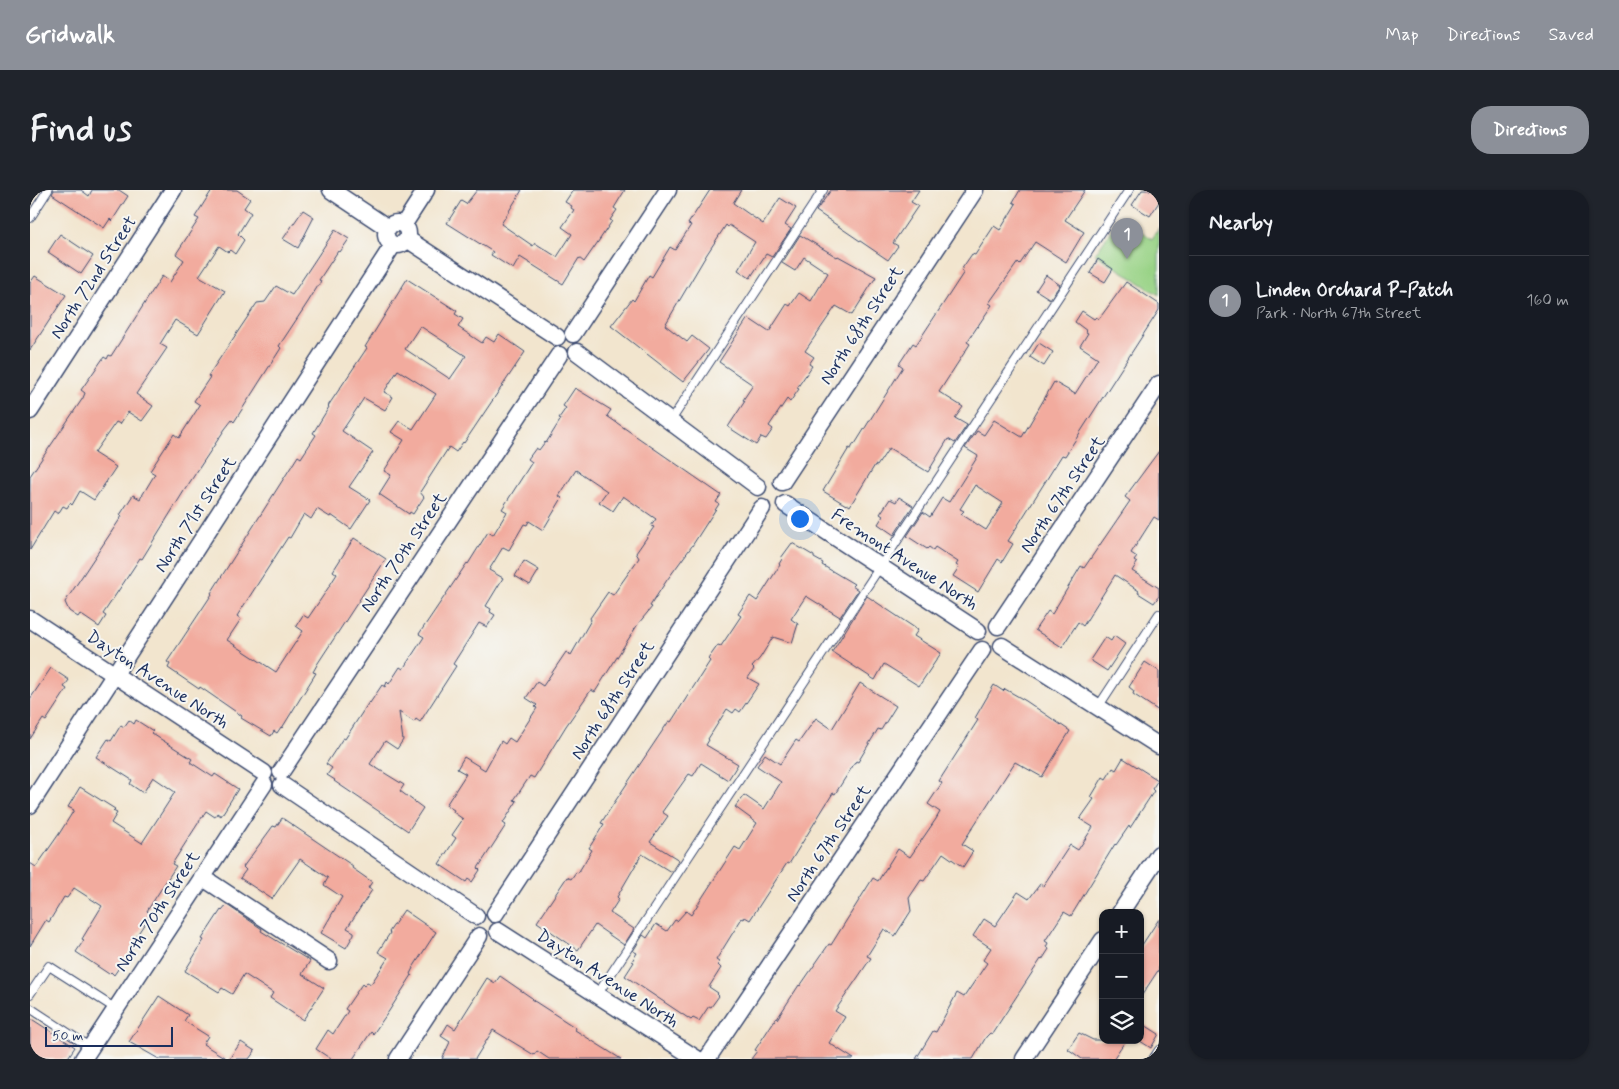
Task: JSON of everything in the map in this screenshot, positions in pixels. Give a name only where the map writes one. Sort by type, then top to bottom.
[{"type":"street","name":"North 72nd Street","points":[[30,411],[173,190]]},
{"type":"street","points":[[331,190],[398,234],[565,336],[579,344],[577,352],[571,357],[559,355],[555,348],[565,336],[668,190]]},
{"type":"street","name":"North 71st Street","points":[[30,805],[426,190]]},
{"type":"street","name":"North 68th Street","points":[[782,482],[975,190]]},
{"type":"street","points":[[577,352],[758,487]]},
{"type":"street","name":"North 70th Street","points":[[281,778],[559,355]]},
{"type":"street","name":"North 67th Street","points":[[998,626],[1159,384]]},
{"type":"street","points":[[771,479],[782,482],[788,495],[785,504],[777,510],[771,511],[762,508],[756,497],[758,487],[766,480],[771,479]]},
{"type":"street","name":"Fremont Avenue North","points":[[785,504],[978,631]]},
{"type":"street","name":"North 68th Street","points":[[495,914],[762,508]]},
{"type":"street","name":"Dayton Avenue North","points":[[30,619],[115,675],[264,779]]},
{"type":"street","points":[[984,625],[998,626],[1005,639],[1002,646],[993,652],[982,650],[976,642],[978,631],[984,625]]},
{"type":"street","points":[[1002,646],[1159,746]]},
{"type":"street","name":"North 67th Street","points":[[708,1059],[982,650]]},
{"type":"street","points":[[264,779],[272,768],[281,778],[476,916]]},
{"type":"street","name":"North 70th Street","points":[[87,1053],[202,878],[264,779]]},
{"type":"street","points":[[1123,909],[1159,854]]},
{"type":"street","points":[[202,878],[329,961]]},
{"type":"street","points":[[486,911],[495,914],[500,922],[498,931],[491,937],[479,936],[473,926],[476,916],[486,911]]},
{"type":"street","name":"Dayton Avenue North","points":[[498,931],[697,1059]]},
{"type":"street","points":[[398,1059],[479,936]]},
{"type":"street","points":[[1024,1059],[1099,946]]},
{"type":"lane","points":[[30,218],[48,190]]},
{"type":"lane","points":[[670,422],[823,190]]},
{"type":"lane","points":[[596,995],[1129,190]]},
{"type":"lane","points":[[1098,707],[1159,614]]},
{"type":"lane","points":[[30,994],[49,966],[116,1009]]},
{"type":"lane","points":[[30,1008],[87,1053]]},
{"type":"lane","points":[[1153,1059],[1159,1050]]},
{"type":"green space","points":[[1119,218],[1152,239],[1159,228],[1159,295],[1095,254]]},
{"type":"building","points":[[54,190],[81,190],[89,196],[92,190],[119,190],[128,196],[112,221],[110,219],[104,228],[52,194]]},
{"type":"building","points":[[212,190],[237,190],[250,199],[244,208],[251,213],[238,234],[244,240],[235,254],[219,246],[199,276],[225,291],[198,334],[175,320],[160,344],[167,348],[136,394],[153,406],[142,421],[128,412],[120,424],[116,422],[94,453],[116,467],[94,500],[80,491],[72,505],[70,503],[67,508],[63,506],[58,514],[54,511],[30,550],[30,476],[83,398],[85,393],[81,390],[104,357],[107,359],[109,355],[111,356],[162,276],[170,282],[184,260],[176,254],[199,219],[195,217]]},
{"type":"building","points":[[477,190],[522,190],[501,224],[533,246],[535,243],[557,257],[572,234],[562,227],[574,210],[571,208],[572,206],[565,202],[573,190],[625,190],[614,208],[617,210],[610,220],[612,221],[584,262],[579,258],[563,284],[520,257],[513,269],[491,255],[493,252],[447,223],[461,201],[466,204]]},
{"type":"building","points":[[710,190],[741,190],[733,203],[763,224],[780,198],[796,208],[785,225],[791,229],[772,257],[766,254],[750,278],[738,270],[755,242],[729,225],[728,227],[726,225],[707,254],[665,325],[687,342],[692,336],[709,349],[683,382],[611,326],[632,299],[634,301],[649,275],[652,277],[670,247],[675,250],[691,225],[688,224]]},
{"type":"building","points":[[831,190],[919,190],[911,202],[918,206],[893,243],[898,246],[888,260],[816,211]]},
{"type":"building","points":[[1020,190],[1085,190],[1065,220],[1084,232],[1066,262],[1035,242],[1020,264],[1018,262],[989,303],[992,305],[967,342],[970,344],[939,392],[963,407],[955,418],[967,425],[955,443],[948,439],[928,472],[889,448],[877,466],[875,465],[850,506],[846,505],[823,491],[903,367],[899,364],[913,343],[916,345],[964,272],[961,270],[972,254],[975,255],[994,226],[1000,230],[1016,204],[1013,202]]},
{"type":"building","points":[[1142,190],[1159,190],[1159,202],[1150,216],[1132,205]]},
{"type":"building","points":[[303,210],[314,217],[298,248],[283,239]]},
{"type":"building","points":[[335,230],[349,239],[340,252],[338,251],[319,280],[321,281],[279,346],[281,348],[234,422],[232,420],[225,429],[142,559],[140,558],[103,614],[106,616],[99,627],[80,614],[78,617],[69,611],[65,602],[122,516],[120,515],[133,495],[140,499],[155,474],[150,471],[174,434],[179,438],[200,405],[194,401],[210,377],[208,376],[257,303],[265,302],[276,286],[292,295]]},
{"type":"building","points":[[60,234],[93,256],[81,274],[48,252]]},
{"type":"building","points":[[800,235],[876,277],[852,315],[836,306],[805,351],[814,357],[809,364],[812,366],[797,388],[799,389],[790,402],[787,399],[769,426],[773,429],[766,439],[761,437],[756,445],[728,427],[753,385],[719,362],[748,318],[769,332],[787,304],[790,306],[799,293],[811,301],[828,273],[804,257],[795,271],[782,263]]},
{"type":"building","points":[[1098,259],[1113,269],[1105,282],[1090,273]]},
{"type":"building","points":[[1046,275],[1060,285],[1050,299],[1036,290]]},
{"type":"building","points":[[35,276],[66,295],[30,350],[30,283]]},
{"type":"building","points":[[407,279],[457,311],[455,314],[463,319],[458,327],[482,343],[486,337],[494,342],[499,334],[525,352],[464,443],[456,452],[449,447],[420,492],[424,497],[413,514],[410,512],[409,514],[379,494],[391,475],[384,471],[404,440],[391,432],[399,421],[413,429],[436,394],[398,370],[384,392],[393,397],[385,410],[364,398],[342,431],[373,452],[349,487],[370,500],[351,529],[331,515],[330,517],[317,509],[311,519],[304,514],[237,616],[241,619],[227,640],[276,672],[303,631],[296,626],[303,615],[308,618],[323,596],[337,574],[333,571],[354,538],[386,559],[318,663],[313,672],[316,673],[282,728],[277,733],[274,731],[271,736],[241,718],[242,716],[200,687],[199,689],[168,668],[170,664],[167,662],[298,456],[301,458],[316,435],[313,433],[328,406],[367,348],[365,347]],"holes":[[[420,326],[466,356],[450,379],[405,349]]]},
{"type":"building","points":[[1126,282],[1159,304],[1159,310],[1065,456],[1062,455],[1008,541],[1013,544],[1002,562],[998,559],[978,592],[953,576],[959,567],[956,565],[958,562],[935,547],[933,550],[929,547],[927,549],[907,536],[923,512],[930,517],[942,498],[949,502],[978,456],[965,448],[977,431],[984,435],[994,420],[1022,437],[1054,382],[1075,394],[1098,358],[1080,346],[1088,333],[1075,322],[1082,311],[1094,319],[1096,317],[1099,319]],"holes":[[[975,485],[1003,503],[986,530],[961,514],[964,511],[960,509]]]},
{"type":"building","points":[[1039,343],[1053,352],[1044,366],[1030,357]]},
{"type":"building","points":[[575,388],[611,410],[607,416],[721,495],[716,502],[719,504],[667,580],[650,606],[652,607],[638,624],[595,692],[591,690],[534,778],[530,776],[514,800],[517,801],[503,823],[506,825],[478,868],[480,870],[472,882],[468,879],[466,882],[439,864],[456,838],[452,835],[463,819],[446,805],[466,774],[457,769],[464,757],[485,770],[501,741],[505,744],[509,738],[515,742],[537,708],[535,707],[537,705],[526,698],[537,682],[543,686],[566,652],[571,655],[591,620],[590,618],[608,592],[613,595],[639,558],[636,553],[654,527],[651,526],[656,519],[623,496],[613,511],[599,502],[607,491],[576,470],[559,496],[562,498],[543,530],[529,521],[527,525],[524,524],[509,550],[503,547],[489,570],[503,578],[486,606],[495,615],[487,627],[479,623],[453,664],[456,666],[420,722],[416,719],[414,722],[399,712],[403,740],[397,749],[385,741],[370,764],[404,785],[400,791],[423,808],[408,831],[334,781],[327,775],[332,768],[326,764],[382,685],[385,687],[387,682],[389,684],[400,667],[403,669],[424,637],[419,634],[488,532],[493,535],[507,512],[502,509],[532,462],[528,459],[536,448],[539,450],[546,443],[561,419],[559,418],[566,408],[563,406]]},
{"type":"building","points":[[1159,451],[1159,520],[1154,517],[1131,553],[1137,557],[1134,561],[1137,563],[1132,571],[1159,588],[1159,596],[1154,603],[1115,575],[1083,626],[1078,622],[1062,647],[1035,630],[1048,611],[1052,614],[1081,566],[1084,568],[1130,501],[1125,497]]},
{"type":"building","points":[[899,497],[913,506],[894,535],[878,524],[883,516],[880,514],[890,499],[896,502]]},
{"type":"building","points":[[792,543],[814,556],[814,558],[823,563],[822,565],[854,584],[852,586],[858,590],[840,617],[806,596],[791,619],[798,624],[792,643],[773,637],[752,667],[754,669],[748,678],[759,684],[740,712],[736,709],[733,713],[727,709],[706,745],[738,764],[728,780],[701,763],[693,776],[689,774],[662,812],[668,816],[650,842],[679,860],[671,872],[642,854],[610,913],[634,929],[624,945],[595,925],[578,950],[537,922],[567,877],[571,879],[576,872],[578,873],[592,850],[589,848],[604,824],[601,823],[669,721],[671,722],[710,661],[708,659],[718,645],[721,646],[741,616],[738,614],[750,596],[757,601],[780,565],[781,558]]},
{"type":"building","points":[[524,561],[539,570],[530,585],[515,576]]},
{"type":"building","points":[[867,596],[918,630],[914,636],[941,653],[919,686],[884,664],[875,680],[832,652]]},
{"type":"building","points":[[1114,636],[1125,644],[1107,671],[1090,660],[1105,637],[1111,641]]},
{"type":"building","points":[[1145,662],[1159,671],[1159,711],[1133,694],[1134,691],[1129,687]]},
{"type":"building","points":[[51,668],[69,680],[64,687],[67,689],[46,721],[43,719],[30,739],[30,699]]},
{"type":"building","points":[[860,683],[896,706],[881,730],[878,729],[858,762],[856,761],[835,794],[833,793],[789,864],[787,863],[750,920],[745,917],[744,919],[742,918],[716,960],[721,968],[709,987],[718,993],[719,996],[711,1007],[709,1006],[699,1021],[693,1018],[691,1020],[625,976],[634,962],[632,961],[637,953],[633,951],[643,935],[647,938],[656,924],[667,931],[675,920],[677,921],[686,911],[691,915],[735,847],[740,850],[757,823],[735,807],[744,795],[764,809],[781,782],[757,766],[765,754],[780,764],[796,740],[799,742],[816,718],[832,729]]},
{"type":"building","points":[[994,685],[1026,701],[1070,731],[1042,777],[1015,762],[962,844],[973,851],[963,867],[943,853],[924,881],[921,880],[909,898],[911,911],[895,936],[884,929],[867,956],[871,958],[835,1011],[845,1017],[829,1043],[854,1059],[751,1059],[757,1051],[755,1050],[799,985],[829,944],[831,945],[873,878],[878,881],[898,849],[910,857],[936,819],[940,812],[928,804],[942,783],[939,781],[978,720],[975,718]]},
{"type":"building","points":[[129,720],[134,724],[136,720],[153,731],[151,733],[192,759],[190,762],[213,777],[215,774],[238,789],[221,816],[217,813],[215,817],[206,811],[172,864],[176,866],[147,911],[151,914],[135,938],[138,940],[114,975],[111,972],[109,974],[76,952],[102,906],[74,888],[67,898],[64,897],[49,922],[46,920],[30,946],[30,863],[36,867],[59,834],[74,810],[68,807],[80,787],[115,809],[113,811],[117,813],[111,823],[142,843],[175,792],[153,777],[143,793],[130,784],[132,780],[96,757],[108,739],[111,741],[121,725],[124,727]]},
{"type":"building","points":[[1123,758],[1158,780],[1152,789],[1154,791],[1130,828],[1129,826],[1115,844],[1071,916],[1064,912],[1045,941],[1048,943],[1046,947],[1049,949],[992,1034],[990,1033],[986,1037],[973,1059],[916,1059],[933,1031],[936,1032],[957,993],[964,997],[987,963],[983,960],[991,948],[973,936],[984,919],[995,926],[1018,892],[1029,899],[1040,884],[1043,886],[1070,845],[1078,850],[1093,827],[1080,819],[1094,799],[1091,797],[1103,777],[1106,779],[1113,768],[1116,770]]},
{"type":"building","points":[[282,818],[353,866],[352,868],[372,882],[368,888],[372,890],[347,928],[354,932],[354,934],[346,948],[321,933],[342,897],[324,885],[328,878],[300,859],[272,899],[240,878],[246,870],[243,867],[273,826],[276,827]]},
{"type":"building","points":[[227,905],[262,929],[261,931],[310,961],[302,974],[324,988],[303,1020],[270,998],[273,993],[244,974],[232,994],[222,988],[219,992],[185,971],[204,940],[202,939],[221,910]]},
{"type":"building","points":[[404,910],[436,932],[414,966],[410,974],[412,975],[389,1011],[373,1034],[371,1032],[353,1059],[331,1059],[316,1049],[328,1030],[333,1034],[348,1011],[345,1009],[362,984],[364,986],[367,982],[371,984],[388,958],[378,952]]},
{"type":"building","points":[[1159,919],[1159,969],[1144,992],[1144,954],[1144,942]]},
{"type":"building","points":[[500,976],[576,1028],[575,1030],[621,1059],[549,1059],[537,1051],[534,1055],[493,1030],[475,1059],[442,1059],[450,1042],[441,1036],[448,1024],[455,1029],[487,978],[495,983]]},
{"type":"building","points":[[159,996],[188,1015],[184,1021],[208,1036],[203,1044],[227,1059],[159,1059],[129,1042]]},
{"type":"building","points":[[30,1018],[75,1047],[67,1059],[30,1059]]},
{"type":"building","points":[[1144,1025],[1159,1034],[1151,1048],[1144,1044]]},
{"type":"building","points":[[1079,1033],[1093,1040],[1099,1040],[1099,1044],[1123,1044],[1113,1059],[1082,1059],[1068,1049]]},
{"type":"building","points":[[241,1042],[255,1051],[249,1059],[229,1059]]},
{"type":"place","name":"Linden Orchard P-Patch","points":[[1127,259]]}]
